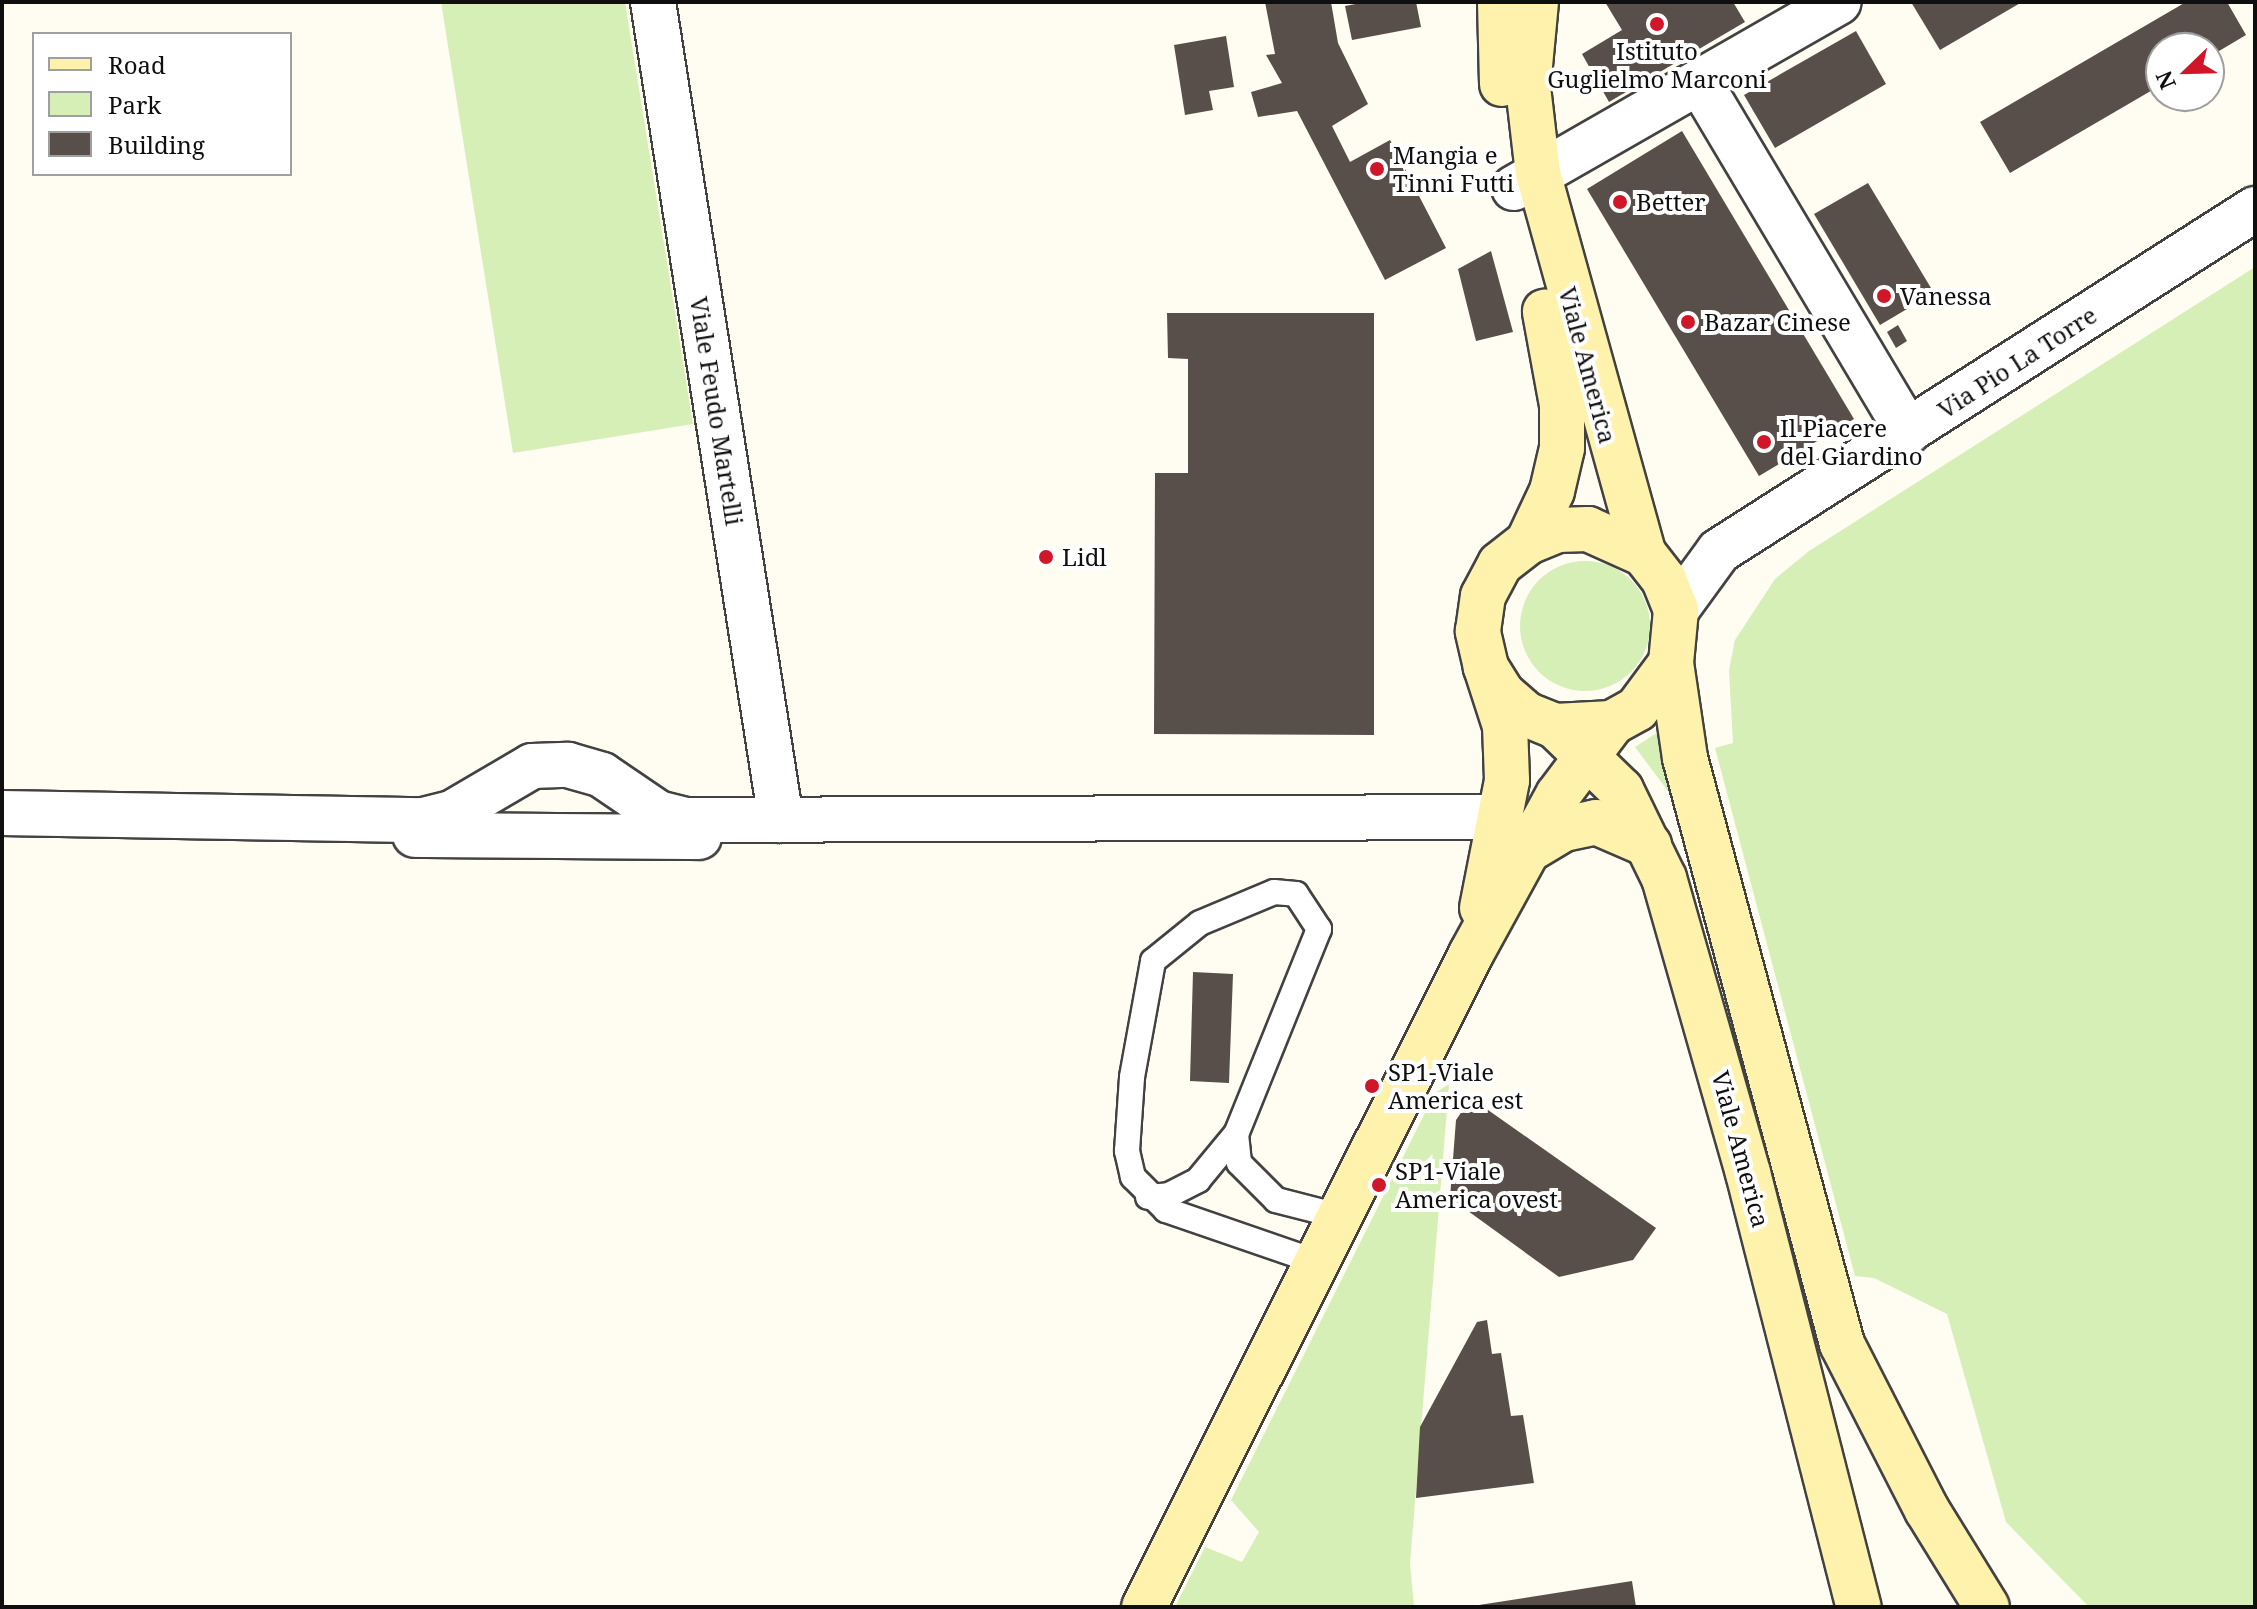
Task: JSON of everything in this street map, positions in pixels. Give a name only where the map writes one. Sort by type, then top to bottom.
[{"type":"main road","name":"Viale America","points":[[1500,2],[1502,98],[1644,554]]},
{"type":"main road","name":"Viale America","points":[[1528,542],[1552,491],[1562,448],[1562,405],[1526,181],[1528,87],[1536,2]]},
{"type":"main road","points":[[1144,1607],[1471,954],[1510,836],[1584,734],[1637,709],[1671,663],[1676,610],[1664,580],[1644,554],[1588,529],[1557,530],[1528,542],[1500,564],[1483,596],[1478,631],[1505,726],[1510,836]]},
{"type":"main road","name":"Viale America","points":[[1671,663],[1685,758],[1842,1344],[1927,1510],[1987,1607]]},
{"type":"main road","points":[[1486,667],[1502,693],[1584,734]]},
{"type":"main road","name":"Viale America","points":[[1584,734],[1621,790],[1664,878],[1748,1173],[1859,1607]]},
{"type":"main road","points":[[1510,836],[1596,822],[1649,845]]},
{"type":"street","name":"Viale Feudo Martelli","points":[[653,2],[781,820]]},
{"type":"street","points":[[1526,181],[1839,2]]},
{"type":"street","points":[[1700,83],[1908,432]]},
{"type":"street","name":"Via Pio La Torre","points":[[1676,610],[1719,551],[2255,209]]},
{"type":"street","points":[[2,813],[423,820],[452,813],[532,766],[568,765],[602,775],[658,813],[687,820],[1510,836]]},
{"type":"street","points":[[2,831],[1510,836]]},
{"type":"lane","points":[[1148,1197],[1169,1195],[1198,1180],[1236,1134],[1319,929],[1296,894],[1274,892],[1200,923],[1153,961],[1132,1077],[1127,1151],[1133,1177],[1148,1197],[1166,1210],[1317,1262]]},
{"type":"lane","points":[[1236,1134],[1239,1163],[1256,1187],[1276,1200],[1339,1216]]},
{"type":"green space","points":[[441,2],[625,2],[693,424],[513,453]]},
{"type":"green space","points":[[2255,267],[2255,1607],[2089,1607],[2006,1522],[1947,1314],[1874,1278],[1855,1276],[1715,748],[1733,743],[1729,670],[1735,640],[1775,579],[1809,551]]},
{"type":"green space","points":[[1585,561],[1610,566],[1631,580],[1645,601],[1650,626],[1645,651],[1631,672],[1610,686],[1585,691],[1560,686],[1539,672],[1525,651],[1520,626],[1525,601],[1539,580],[1560,566]]},
{"type":"green space","points":[[1658,732],[1676,802],[1635,747]]},
{"type":"green space","points":[[1449,1084],[1410,1563],[1414,1607],[1175,1607],[1205,1547],[1242,1562],[1259,1532],[1231,1500],[1435,1093]]},
{"type":"building","points":[[1265,2],[1331,2],[1338,43],[1368,104],[1332,126],[1350,162],[1390,140],[1446,248],[1385,280],[1297,111],[1258,117],[1251,92],[1282,83],[1266,55],[1275,54]]},
{"type":"building","points":[[1366,2],[1416,2],[1421,27],[1352,40],[1345,6]]},
{"type":"building","points":[[1605,2],[1733,2],[1745,22],[1609,102],[1582,54],[1622,30]]},
{"type":"building","points":[[1911,2],[2022,2],[1940,50]]},
{"type":"building","points":[[2186,2],[2227,2],[2246,35],[2225,47],[2225,32],[2145,32],[2145,94],[2010,173],[1980,122]]},
{"type":"building","points":[[1856,31],[1886,84],[1775,148],[1744,95]]},
{"type":"building","points":[[1226,36],[1234,87],[1209,91],[1213,110],[1185,115],[1174,45]]},
{"type":"building","points":[[1682,131],[1854,419],[1759,476],[1587,189]]},
{"type":"building","points":[[1868,183],[1934,293],[1880,325],[1814,214]]},
{"type":"building","points":[[1491,251],[1513,332],[1476,341],[1458,269]]},
{"type":"building","points":[[1167,313],[1374,313],[1374,735],[1154,734],[1155,473],[1188,473],[1188,359],[1168,358]]},
{"type":"building","points":[[1898,325],[1907,341],[1896,348],[1887,332]]},
{"type":"building","points":[[1193,972],[1233,974],[1229,1083],[1190,1081]]},
{"type":"building","points":[[1471,1098],[1656,1228],[1633,1260],[1559,1277],[1450,1198],[1456,1120]]},
{"type":"building","points":[[1487,1320],[1492,1354],[1501,1353],[1511,1416],[1523,1415],[1534,1483],[1416,1498],[1420,1427],[1477,1322]]},
{"type":"building","points":[[1632,1581],[1636,1607],[1479,1607],[1479,1605]]},
{"type":"place","name":"Istituto Guglielmo Marconi","points":[[1657,24]]},
{"type":"place","name":"Mangia e Tinni Futti","points":[[1377,169]]},
{"type":"place","name":"Better","points":[[1620,202]]},
{"type":"place","name":"Vanessa","points":[[1884,296]]},
{"type":"place","name":"Bazar Cinese","points":[[1688,322]]},
{"type":"place","name":"Il Piacere del Giardino","points":[[1764,442]]},
{"type":"place","name":"Lidl","points":[[1046,557]]},
{"type":"place","name":"SP1-Viale America est","points":[[1372,1086]]},
{"type":"place","name":"SP1-Viale America ovest","points":[[1379,1185]]}]
